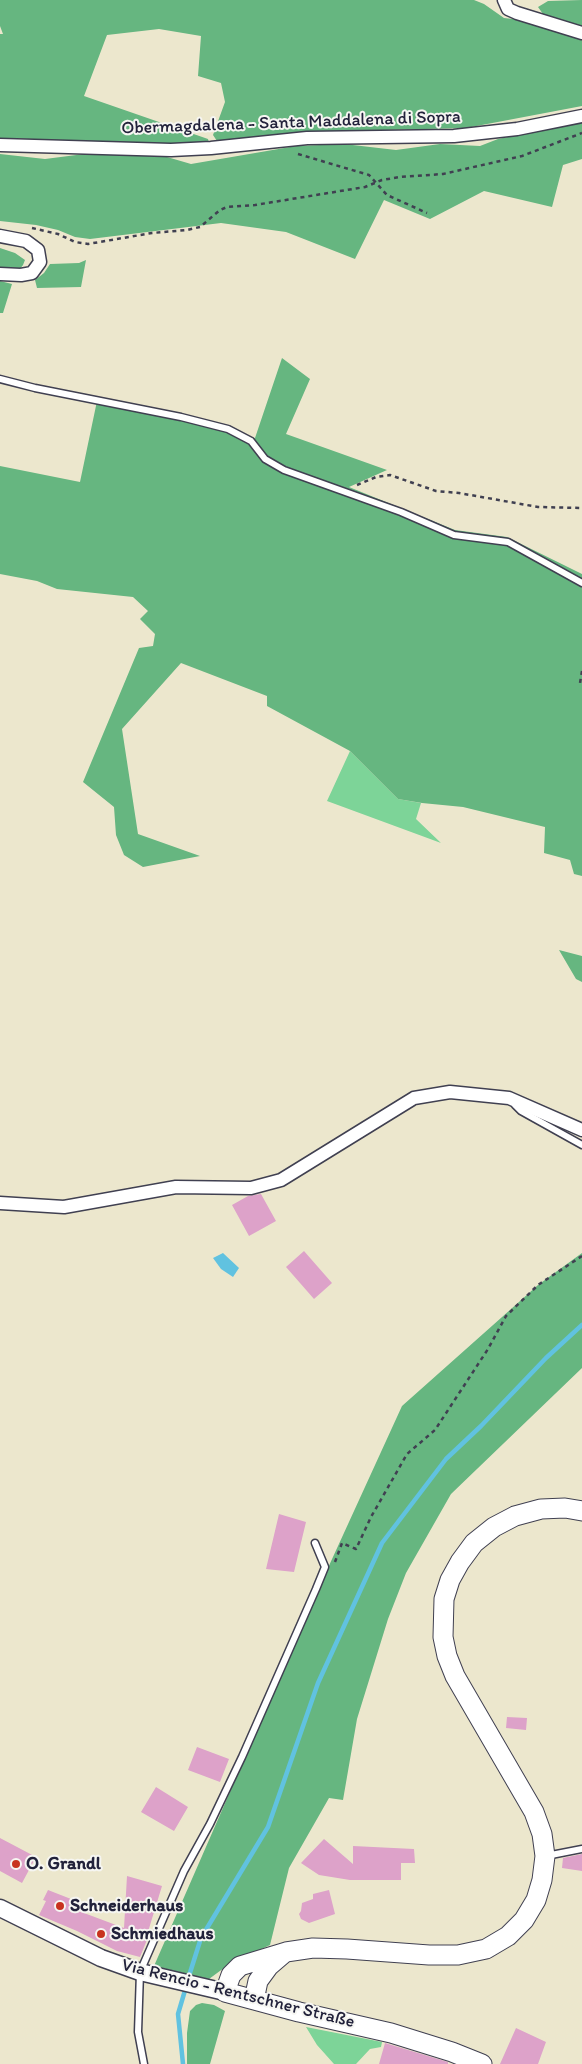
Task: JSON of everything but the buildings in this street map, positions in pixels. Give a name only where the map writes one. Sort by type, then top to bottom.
[{"type":"main road","points":[[225,1992],[231,1976],[240,1966],[286,1952],[313,1948],[458,1956],[486,1949],[508,1936],[524,1920],[536,1900],[542,1880],[545,1856],[542,1834],[534,1812],[455,1676],[443,1637],[444,1599],[450,1580],[460,1562],[474,1543],[494,1527],[515,1516],[541,1508],[565,1508],[582,1511]]},
{"type":"main road","points":[[254,2000],[258,1980],[269,1966],[286,1952]]},
{"type":"main road","name":"Via Rencio - Rentschner Straße","points":[[225,1992],[299,2012],[391,2033],[452,2052],[482,2064]]},
{"type":"street","points":[[504,0],[508,8],[517,13],[582,33]]},
{"type":"street","name":"Obermagdalena - Santa Maddalena di Sopra","points":[[0,144],[171,150],[211,148],[307,138],[454,136],[517,129],[582,116]]},
{"type":"street","points":[[0,236],[26,241],[38,250],[40,262],[32,273],[21,275],[0,274]]},
{"type":"street","points":[[0,1203],[64,1207],[176,1187],[251,1188],[281,1180],[414,1098],[450,1092],[509,1098],[582,1130]]},
{"type":"street","name":"Via Rencio - Rentschner Straße","points":[[0,1908],[101,1958],[145,1973],[225,1992]]},
{"type":"lane","points":[[0,379],[35,388],[181,417],[228,429],[252,441],[265,459],[284,470],[401,512],[454,535],[508,542],[582,583]]},
{"type":"lane","points":[[509,1098],[521,1111],[582,1145]]},
{"type":"lane","points":[[144,2064],[138,2032],[145,1973],[184,1871],[210,1824],[242,1757],[325,1567],[315,1544]]},
{"type":"lane","points":[[545,1856],[582,1849]]},
{"type":"path","points":[[29,228],[58,234],[74,242],[88,244],[152,233],[187,230],[200,227],[226,207],[365,187],[376,182],[400,177],[443,174],[522,156],[582,133]]},
{"type":"path","points":[[298,154],[369,175],[387,195],[427,213]]},
{"type":"path","points":[[342,492],[376,477],[390,475],[436,491],[459,493],[538,507],[582,508]]},
{"type":"path","points":[[582,671],[580,683],[582,684]]},
{"type":"path","points":[[316,1589],[328,1579],[342,1544],[356,1549],[371,1517],[407,1454],[435,1430],[488,1349],[506,1316],[538,1285],[582,1256]]},
{"type":"green space","points":[[0,0],[474,0],[484,4],[504,18],[522,20],[582,40],[582,106],[466,128],[301,132],[217,141],[213,135],[225,102],[221,83],[198,76],[201,36],[159,29],[107,35],[84,96],[208,139],[209,143],[174,144],[0,138],[0,34],[3,34],[0,26]]},
{"type":"green space","points":[[582,0],[582,28],[543,14],[538,7],[548,1]]},
{"type":"green space","points":[[582,122],[582,159],[563,165],[552,207],[484,191],[430,219],[384,200],[355,259],[286,232],[221,223],[90,239],[75,237],[58,230],[36,225],[0,221],[0,154],[45,159],[92,153],[167,157],[191,164],[296,146],[344,144],[396,150],[440,144],[480,146],[498,139]]},
{"type":"green space","points":[[0,248],[15,253],[25,260],[20,269],[0,268]]},
{"type":"green space","points":[[86,260],[81,287],[37,288],[35,280],[44,273],[50,264],[79,263]]},
{"type":"green space","points":[[0,281],[12,284],[3,313],[0,313]]},
{"type":"green space","points":[[282,358],[310,379],[286,434],[387,470],[349,487],[455,530],[507,537],[582,574],[582,876],[574,874],[570,860],[544,853],[545,827],[463,807],[398,799],[350,751],[267,706],[267,696],[181,663],[122,729],[138,834],[200,856],[143,867],[124,855],[116,835],[114,807],[83,782],[139,648],[153,646],[155,634],[140,619],[148,611],[133,597],[57,589],[37,581],[0,574],[0,466],[80,482],[97,401],[255,438]]},
{"type":"green space","points":[[350,751],[398,799],[421,803],[416,819],[441,843],[327,801]]},
{"type":"green space","points":[[559,950],[582,956],[582,982],[576,979]]},
{"type":"green space","points":[[582,1253],[582,1368],[451,1494],[406,1573],[388,1619],[357,1719],[343,1800],[329,1798],[289,1868],[270,1945],[228,1965],[209,1979],[154,1966],[322,1581],[402,1406],[538,1285]]},
{"type":"green space","points":[[202,2003],[214,2005],[225,2011],[210,2064],[187,2064],[187,2033],[190,2011],[196,2005]]},
{"type":"green space","points":[[306,2027],[382,2042],[381,2047],[370,2049],[356,2064],[334,2064],[317,2045]]},
{"type":"water","points":[[223,1253],[239,1268],[233,1277],[221,1269],[213,1258]]},
{"type":"waterway","points":[[188,1979],[201,1938],[268,1827],[318,1683],[382,1543],[446,1459],[481,1426],[546,1358],[582,1325]]},
{"type":"waterway","points":[[183,2064],[178,2014],[186,1987]]},
{"type":"place","name":"O. Grandl","points":[[16,1864]]},
{"type":"place","name":"Schneiderhaus","points":[[60,1906]]},
{"type":"place","name":"Schmiedhaus","points":[[101,1934]]}]
